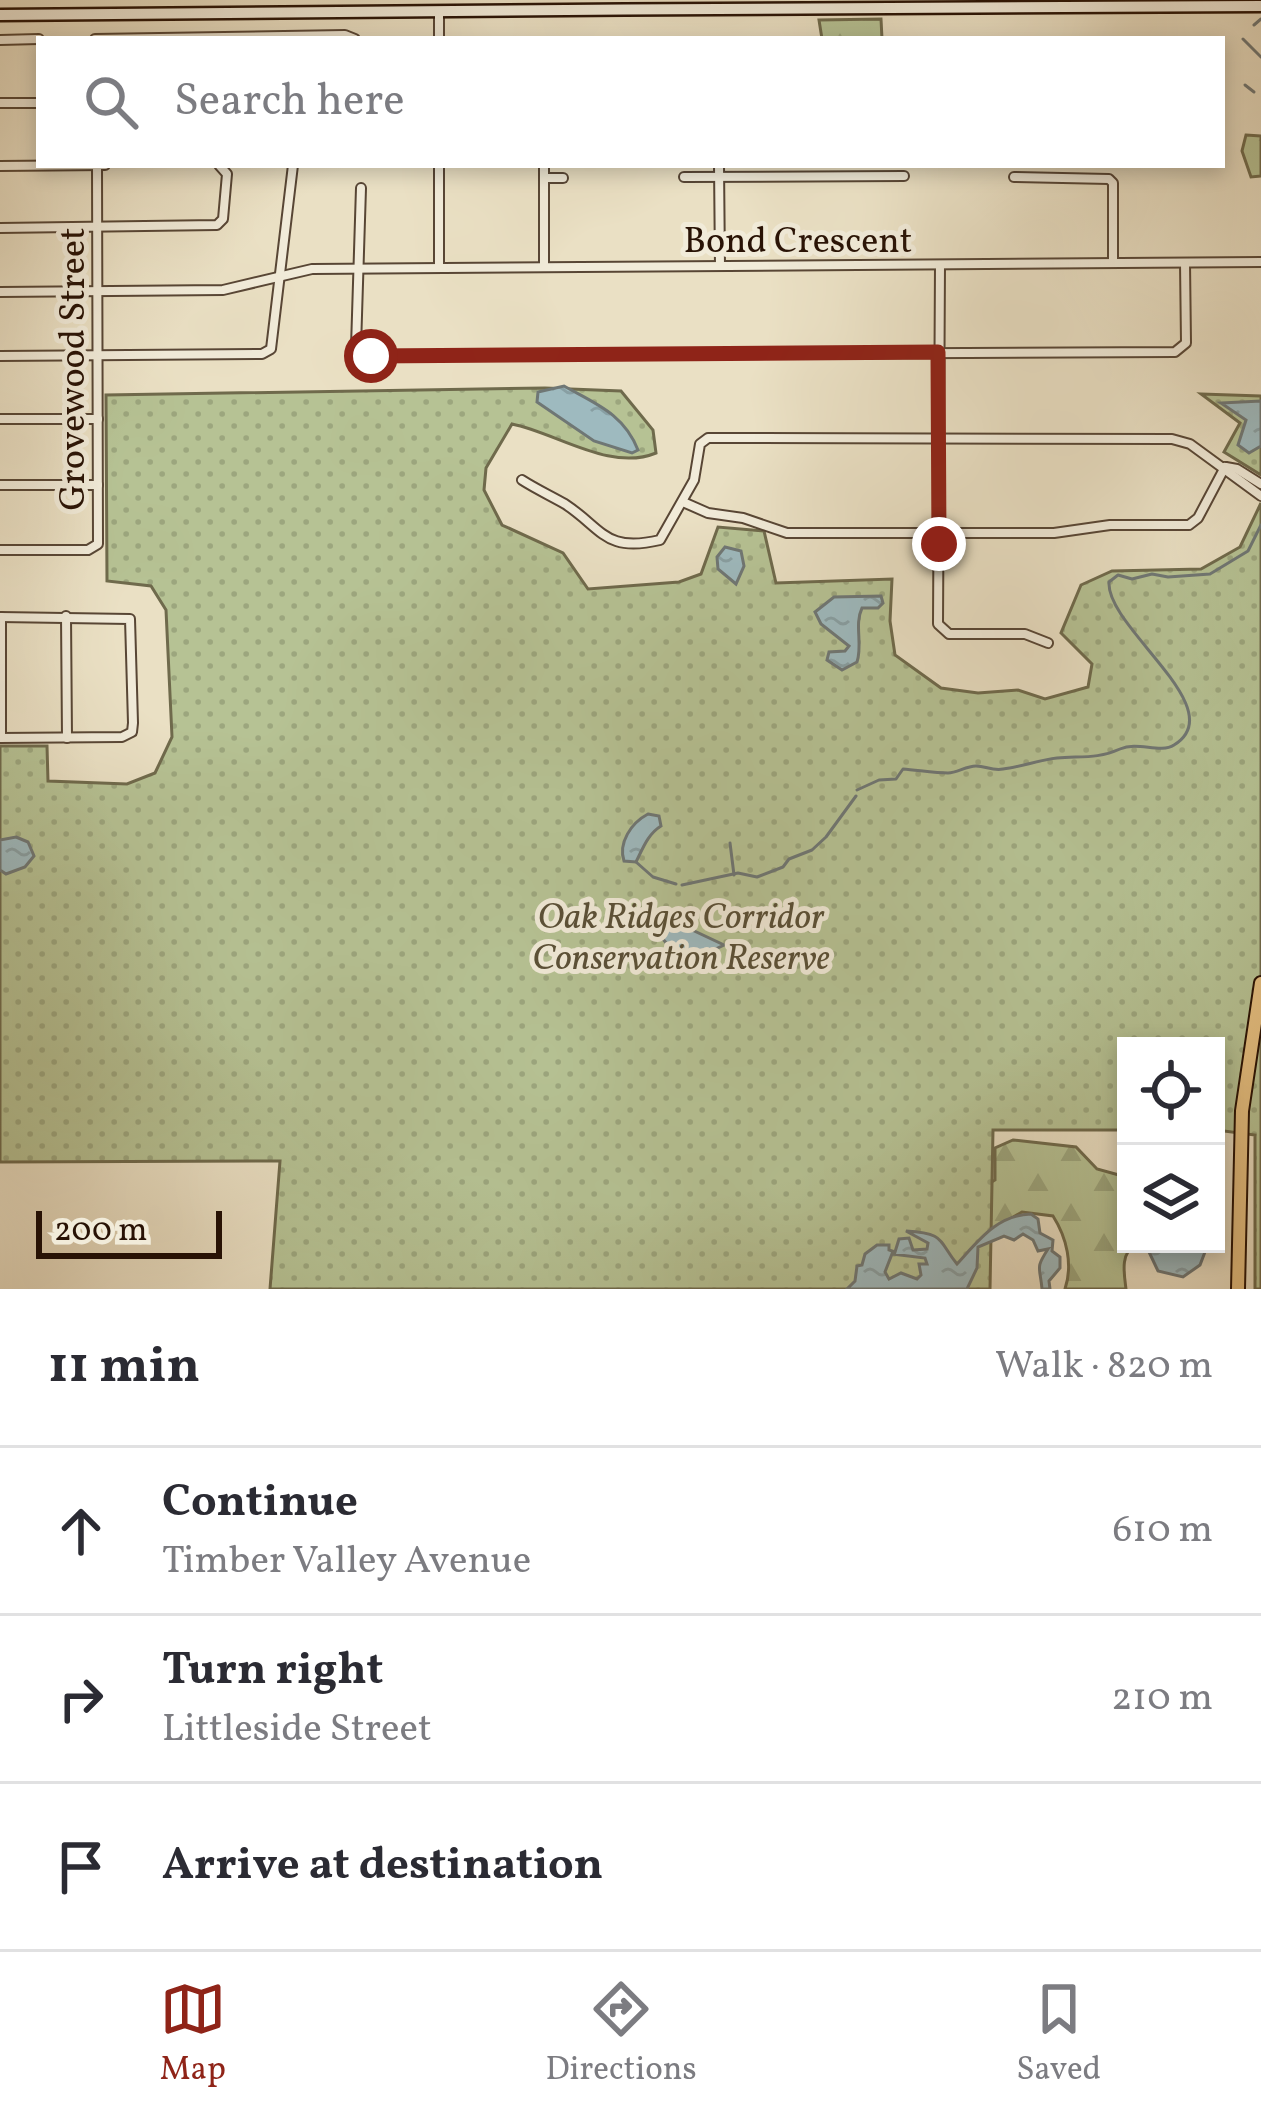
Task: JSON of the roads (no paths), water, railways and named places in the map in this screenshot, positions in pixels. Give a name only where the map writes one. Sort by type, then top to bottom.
[{"type":"main road","points":[[0,15],[439,10],[540,4],[1261,6]]},
{"type":"main road","points":[[1238,1289],[1242,1111],[1261,982]]},
{"type":"street","points":[[439,10],[439,36]]},
{"type":"street","points":[[0,40],[36,39]]},
{"type":"street","points":[[0,103],[36,103]]},
{"type":"street","points":[[0,166],[36,166]]},
{"type":"street","name":"Grovewood Street","points":[[0,550],[95,548],[99,536],[101,168]]},
{"type":"street","points":[[0,228],[220,224],[227,175],[221,168]]},
{"type":"street","points":[[0,356],[262,354],[271,349],[293,168]]},
{"type":"street","points":[[439,168],[439,268]]},
{"type":"street","points":[[544,168],[544,267]]},
{"type":"street","points":[[719,168],[720,266]]},
{"type":"street","points":[[684,177],[904,176]]},
{"type":"street","points":[[1014,177],[1109,178],[1113,263]]},
{"type":"street","points":[[544,178],[563,178]]},
{"type":"street","points":[[361,188],[356,346],[368,356],[1180,351],[1186,340],[1185,263]]},
{"type":"street","name":"Bond Crescent","points":[[0,292],[223,290],[280,274],[357,268],[1261,262]]},
{"type":"street","points":[[940,265],[938,625],[959,635],[1025,634],[1048,643]]},
{"type":"street","points":[[0,419],[98,418]]},
{"type":"street","points":[[522,480],[566,505],[600,535],[624,543],[660,541],[697,475],[700,444],[708,438],[1172,439],[1190,444],[1261,484]]},
{"type":"street","points":[[1225,467],[1232,478],[1261,496]]},
{"type":"street","points":[[682,502],[787,533],[1054,533],[1110,525],[1191,525],[1225,467]]},
{"type":"street","points":[[0,485],[98,484]]},
{"type":"street","points":[[66,616],[67,738]]},
{"type":"street","points":[[0,617],[127,617],[133,632],[132,732],[122,737],[1,738],[0,617]]},
{"type":"water","points":[[564,386],[617,419],[638,450],[632,453],[594,441],[537,402],[538,392]]},
{"type":"water","points":[[1261,401],[1261,446],[1249,453],[1238,445],[1246,420],[1221,403]]},
{"type":"water","points":[[725,547],[741,551],[744,566],[736,584],[718,569],[717,557]]},
{"type":"water","points":[[881,596],[883,603],[878,608],[862,608],[857,662],[842,670],[827,660],[829,652],[845,651],[849,646],[821,624],[815,612],[834,597]]},
{"type":"water","points":[[648,814],[659,816],[661,826],[636,862],[624,861],[627,834]]},
{"type":"water","points":[[16,837],[28,842],[34,856],[25,867],[6,874],[0,870],[0,840]]},
{"type":"water","points":[[690,929],[724,945],[705,954],[674,952],[656,931]]},
{"type":"water","points":[[1019,1215],[1038,1219],[1040,1233],[1053,1240],[1052,1251],[1060,1257],[1060,1268],[1049,1281],[1050,1289],[1042,1289],[1039,1268],[1048,1249],[1038,1251],[1023,1234],[978,1247],[977,1268],[967,1289],[847,1289],[865,1254],[877,1245],[889,1245],[895,1252],[899,1239],[909,1238],[913,1250],[927,1249],[928,1243],[906,1231],[935,1236],[957,1264],[990,1230]],"holes":[[[892,1254],[925,1258],[927,1264],[919,1264],[917,1279],[901,1273],[889,1279],[885,1272]]]},
{"type":"water","points":[[1149,1253],[1205,1253],[1200,1265],[1183,1277],[1158,1271]]},
{"type":"waterway","points":[[1254,25],[1261,19]]},
{"type":"waterway","points":[[1243,39],[1261,57]]},
{"type":"waterway","points":[[1245,85],[1254,92]]},
{"type":"waterway","points":[[857,790],[879,780],[896,779],[903,769],[948,773],[976,766],[999,769],[1097,756],[1134,746],[1174,745],[1188,730],[1188,711],[1179,690],[1113,601],[1109,582],[1118,575],[1132,579],[1152,574],[1210,574],[1248,551],[1261,525]]},
{"type":"waterway","points":[[682,885],[738,873],[757,877],[783,867],[826,837],[856,796]]},
{"type":"waterway","points":[[730,843],[734,875]]},
{"type":"waterway","points":[[636,862],[653,877],[676,884]]},
{"type":"park label","name":"Oak Ridges Corridor Conservation Reserve","points":[[681,936]]}]
